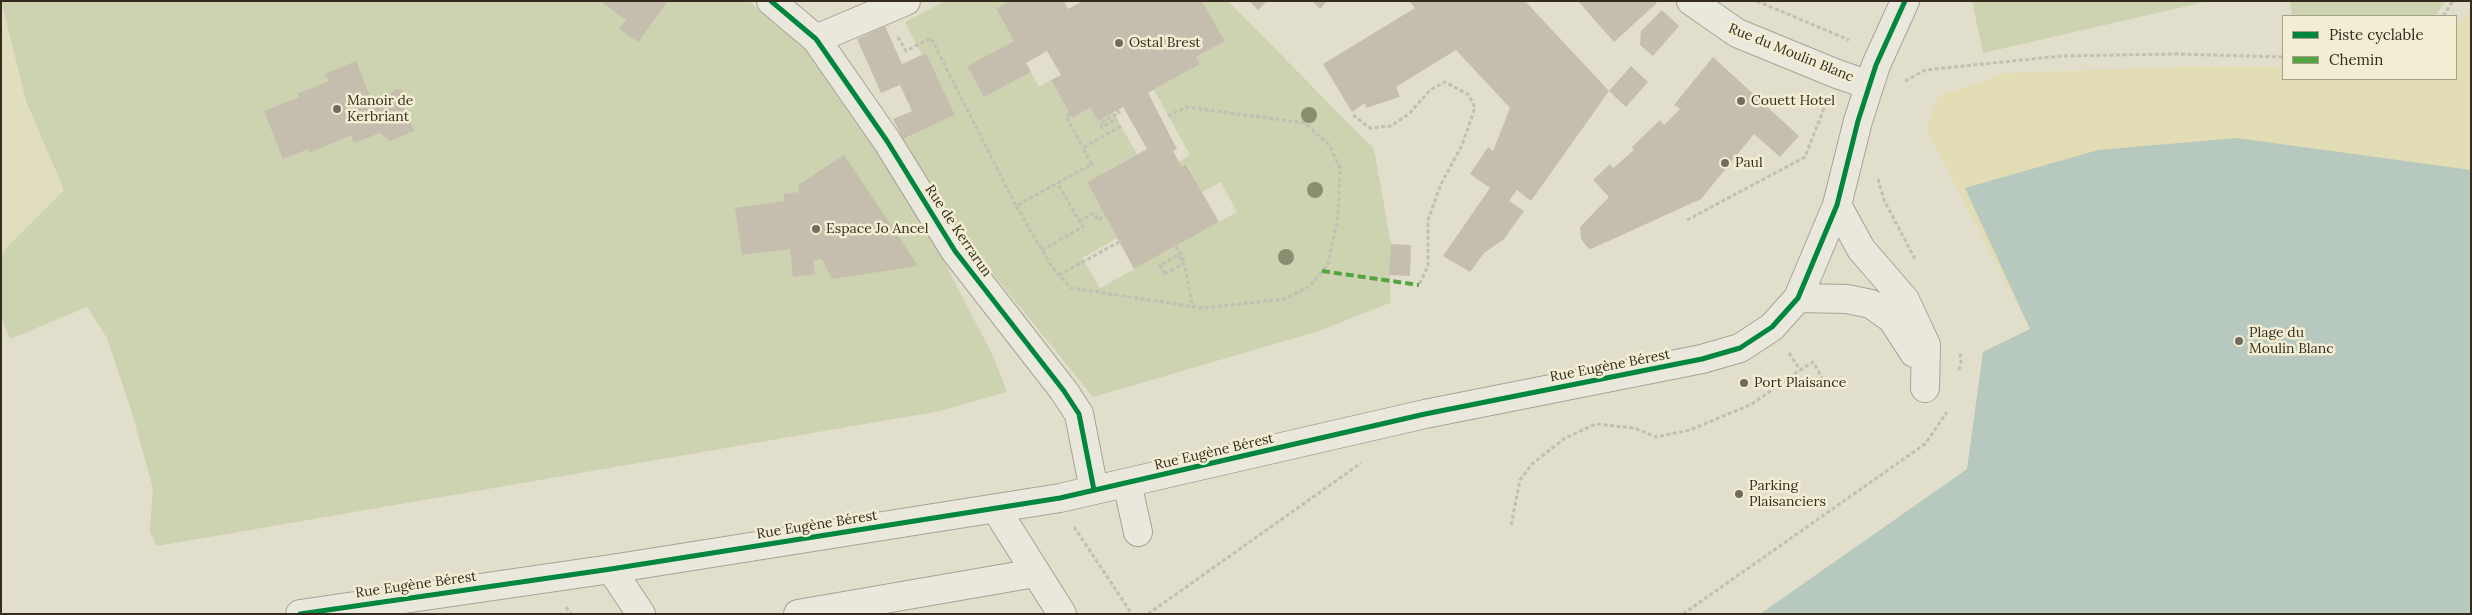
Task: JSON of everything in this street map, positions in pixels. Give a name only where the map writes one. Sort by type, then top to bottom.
[{"type":"street","name":"Rue de Kerrarun","points":[[770,1],[816,39],[887,141],[955,251],[1064,391],[1079,414],[1094,490]]},
{"type":"street","name":"Rue du Moulin Blanc","points":[[1691,1],[1737,33],[1837,74],[1869,84]]},
{"type":"street","name":"Rue Eugène Bérest","points":[[300,614],[611,569],[1060,498],[1128,484],[1425,414],[1702,359],[1740,348],[1772,327],[1798,298],[1837,205],[1869,84],[1905,1]]},
{"type":"street","points":[[816,39],[898,3]]},
{"type":"street","points":[[1798,298],[1847,299],[1871,304],[1892,319],[1913,351],[1925,388],[1926,345],[1905,300],[1861,249],[1837,205]]},
{"type":"street","points":[[1128,484],[1138,532]]},
{"type":"street","points":[[996,509],[1062,614]]},
{"type":"street","points":[[611,569],[641,614]]},
{"type":"street","points":[[798,614],[1035,573]]},
{"type":"path","points":[[1757,1],[1849,40]]},
{"type":"path","points":[[2444,15],[2453,1]]},
{"type":"path","points":[[896,34],[906,51],[931,38],[1016,206],[1059,275],[1072,288],[1202,308],[1285,299],[1310,286],[1328,264],[1338,218],[1340,168],[1329,145],[1305,123],[1186,107],[1168,116]]},
{"type":"path","points":[[1900,84],[1925,70],[2062,56],[2176,54],[2282,57]]},
{"type":"path","points":[[1686,220],[1805,157],[1837,74]]},
{"type":"path","points":[[1353,115],[1370,128],[1391,126],[1408,114],[1430,90],[1445,82],[1469,95],[1474,108],[1462,146],[1441,184],[1428,220],[1428,266],[1419,285]]},
{"type":"path","points":[[1117,110],[1119,113],[1100,123],[1102,127],[1117,119]]},
{"type":"path","points":[[1016,206],[1092,164],[1066,116],[1070,114]]},
{"type":"path","points":[[1084,148],[1121,126]]},
{"type":"path","points":[[1042,250],[1083,227],[1057,183]]},
{"type":"path","points":[[1079,221],[1094,213],[1098,220],[1105,216]]},
{"type":"path","points":[[1059,275],[1119,242]]},
{"type":"path","points":[[1176,246],[1185,263],[1165,274],[1160,265],[1178,255],[1185,267],[1193,307]]},
{"type":"path","points":[[1772,327],[1800,370]]},
{"type":"path","points":[[1511,525],[1520,480],[1532,464],[1565,438],[1596,424],[1634,428],[1656,438],[1690,430],[1752,404],[1813,362],[1825,383]]},
{"type":"path","points":[[1148,614],[1368,458]]},
{"type":"path","points":[[1060,498],[1066,516],[1132,614]]},
{"type":"shaded area","points":[[1,6],[26,101],[64,190],[1,255]]},
{"type":"shaded area","name":"Plage du Moulin Blanc","points":[[2237,138],[2471,170],[2471,614],[1760,614],[1967,469],[1983,352],[2030,329],[1965,188],[2098,150]]},
{"type":"green space","points":[[1,1],[749,1],[806,50],[831,76],[870,132],[947,267],[994,358],[1007,392],[940,411],[157,546],[150,532],[153,488],[131,410],[107,338],[87,307],[10,339],[1,319],[1,255],[64,190],[26,101]]},
{"type":"green space","points":[[945,1],[1010,1],[996,10],[1014,41],[967,66],[984,97],[1031,72],[1039,87],[1051,80],[1072,118],[1090,108],[1098,121],[1113,112],[1137,154],[1087,182],[1117,238],[1082,258],[1100,288],[1237,212],[1221,182],[1202,192],[1187,164],[1182,167],[1179,162],[1190,155],[1154,90],[1200,64],[1196,57],[1225,41],[1202,1],[1228,1],[1374,149],[1391,244],[1390,303],[1319,331],[1093,397],[968,243],[903,139],[955,115],[926,53],[922,55],[905,22]]},
{"type":"green space","points":[[1972,1],[2209,1],[1983,53]]},
{"type":"green space","points":[[2290,1],[2446,1],[2436,15],[2292,15]]},
{"type":"sand","name":"Plage du Moulin Blanc","points":[[2471,11],[2471,549],[1983,352],[2030,329],[1926,128],[1939,96],[2005,73],[2207,66],[2282,67],[2282,80],[2457,80],[2457,26]]},
{"type":"building","points":[[600,1],[668,1],[638,42],[619,29],[626,20]]},
{"type":"building","points":[[1010,1],[1064,1],[1068,9],[1083,1],[1202,1],[1225,41],[1196,57],[1200,64],[1148,93],[1177,149],[1173,151],[1182,167],[1186,164],[1219,222],[1134,269],[1087,182],[1147,149],[1123,107],[1098,121],[1090,108],[1072,118],[1051,80],[1061,75],[1047,51],[1026,63],[1031,72],[984,97],[967,66],[1014,41],[996,9]]},
{"type":"building","points":[[1249,1],[1267,1],[1258,10]]},
{"type":"building","points":[[1312,1],[1327,1],[1320,9]]},
{"type":"building","points":[[1409,1],[1525,1],[1609,91],[1531,201],[1517,190],[1509,201],[1524,211],[1504,239],[1484,253],[1470,272],[1443,256],[1490,188],[1470,174],[1488,147],[1493,151],[1510,108],[1456,50],[1396,87],[1400,97],[1366,108],[1365,103],[1352,112],[1323,64],[1415,8]]},
{"type":"building","points":[[1578,1],[1655,1],[1657,3],[1614,42]]},
{"type":"building","points":[[1662,10],[1679,26],[1653,56],[1640,45],[1641,31]]},
{"type":"building","points":[[885,26],[902,64],[926,53],[955,115],[903,139],[893,119],[912,111],[900,85],[881,93],[857,39]]},
{"type":"building","points":[[1713,57],[1799,136],[1780,157],[1754,134],[1701,199],[1591,249],[1587,247],[1581,239],[1580,227],[1609,197],[1593,180],[1610,164],[1613,168],[1634,150],[1632,147],[1660,120],[1664,125],[1680,109],[1674,105]]},
{"type":"building","name":"Manoir de Kerbriant","points":[[356,61],[374,106],[391,99],[391,93],[395,89],[401,89],[405,93],[406,99],[402,103],[414,131],[390,141],[380,133],[354,143],[351,135],[309,153],[308,149],[283,159],[264,111],[299,97],[297,94],[329,81],[325,74]]},
{"type":"building","points":[[1631,66],[1648,82],[1626,107],[1609,91]]},
{"type":"building","name":"Espace Jo Ancel","points":[[844,155],[918,266],[832,279],[822,259],[813,260],[815,274],[793,277],[790,249],[742,255],[735,208],[784,201],[784,194],[799,192],[798,185]]},
{"type":"building","points":[[1391,244],[1411,245],[1410,276],[1389,275]]},
{"type":"marked path","points":[[1322,271],[1419,285]]},
{"type":"cycle path","points":[[771,1],[816,39],[887,141],[955,251],[1064,391],[1079,414],[1094,490]]},
{"type":"cycle path","points":[[300,614],[611,569],[1060,498],[1425,414],[1702,359],[1740,348],[1772,327],[1798,298],[1837,205],[1858,121],[1876,65],[1905,1]]},
{"type":"place","name":"Ostal Brest","points":[[1119,43]]},
{"type":"place","name":"Couett Hotel","points":[[1741,101]]},
{"type":"place","name":"Manoir de Kerbriant","points":[[337,109]]},
{"type":"place","name":"Paul","points":[[1725,163]]},
{"type":"place","name":"Espace Jo Ancel","points":[[816,229]]},
{"type":"place","name":"Plage du Moulin Blanc","points":[[2239,341]]},
{"type":"place","name":"Port Plaisance","points":[[1744,383]]},
{"type":"place","name":"Parking Plaisanciers","points":[[1739,494]]}]
